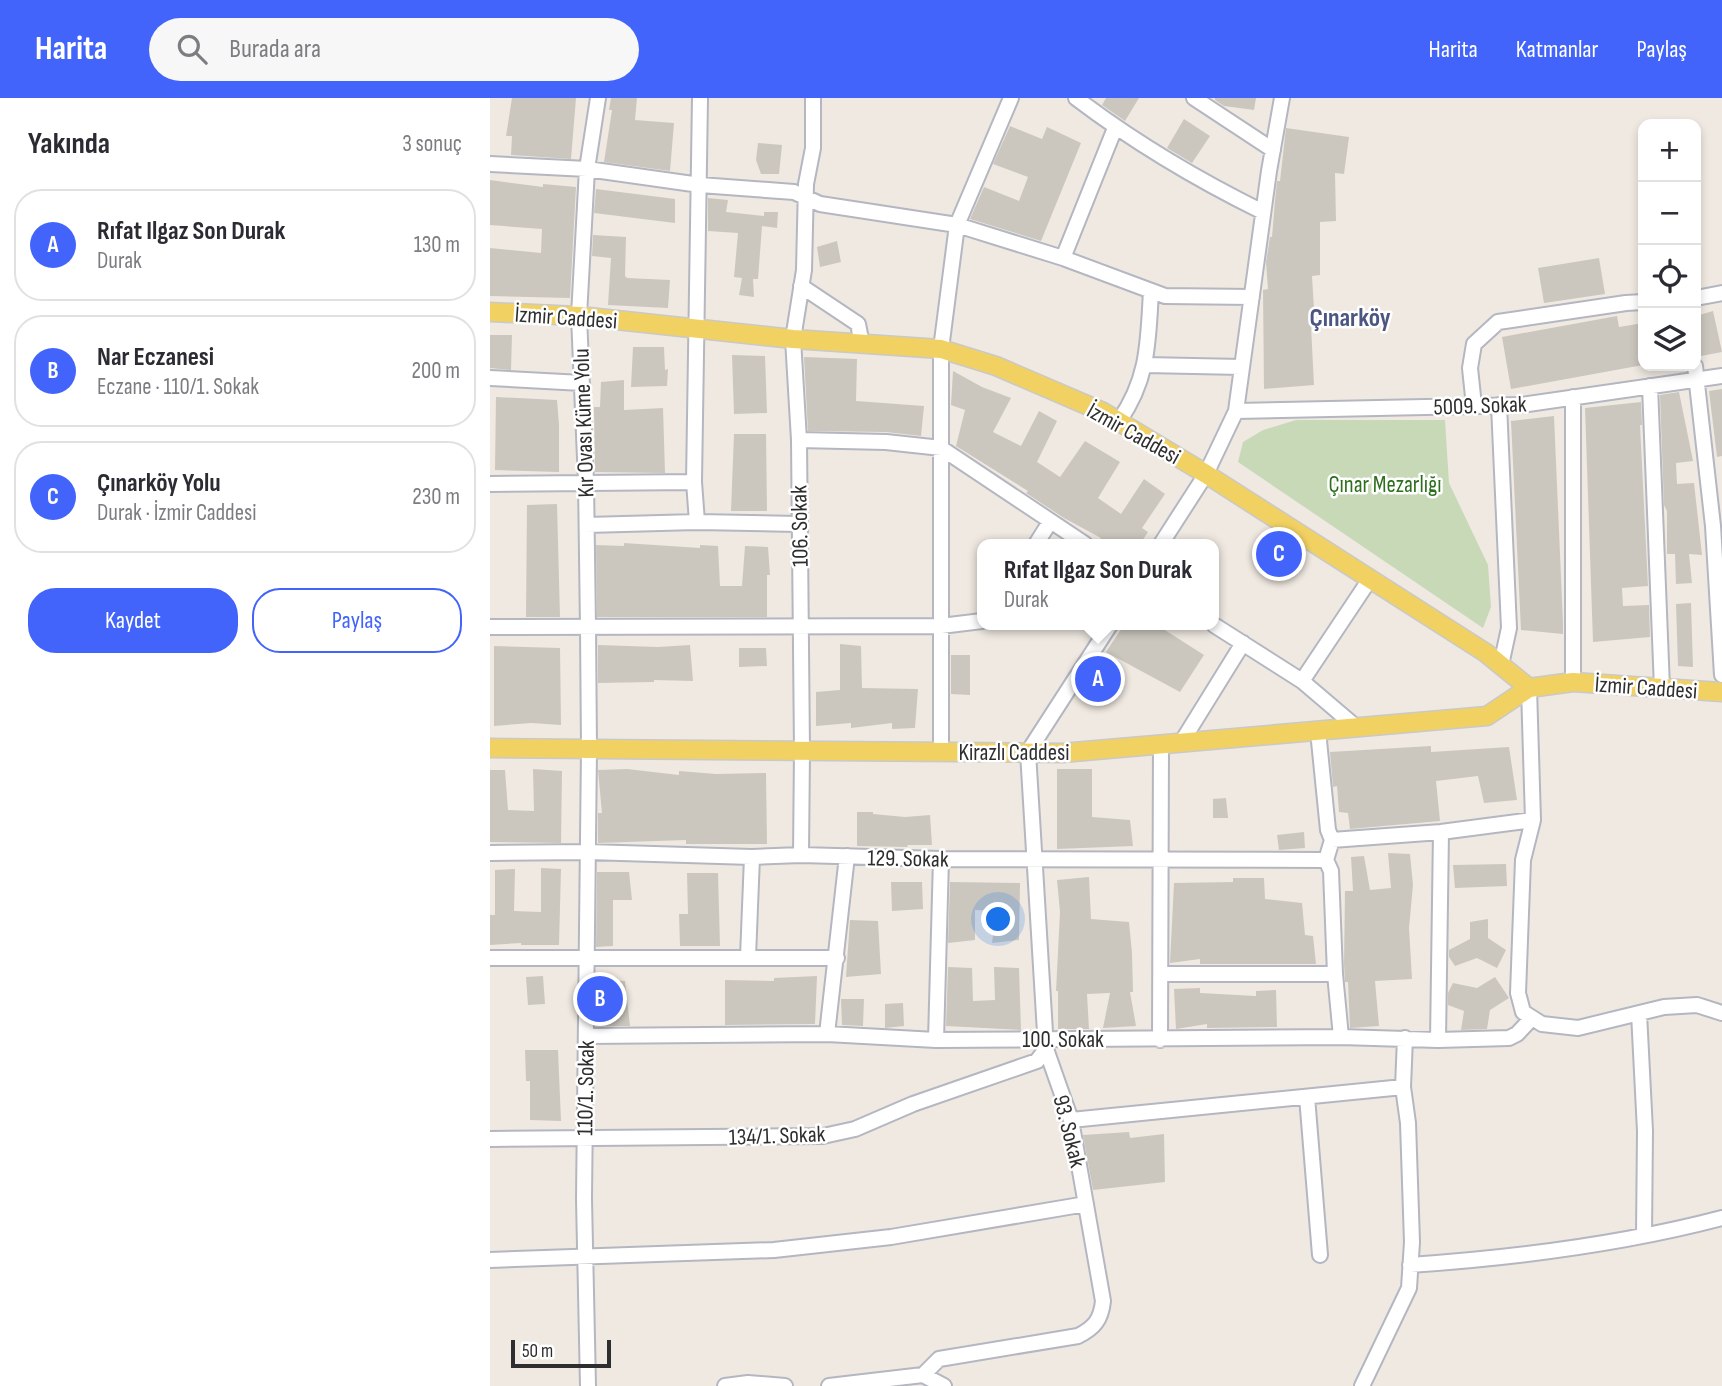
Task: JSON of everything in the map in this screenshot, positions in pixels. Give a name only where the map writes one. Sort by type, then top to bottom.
[{"type":"main road","name":"İzmir Caddesi","points":[[490,312],[579,316],[793,339],[941,349],[996,366],[1119,421],[1486,653],[1529,688],[1573,682],[1722,692]]},
{"type":"main road","name":"Kirazlı Caddesi","points":[[490,748],[1062,754],[1487,716],[1529,688]]},
{"type":"street","name":"Kır Ovası Küme Yolu","points":[[589,749],[586,482],[579,316],[587,169],[598,98]]},
{"type":"street","points":[[697,522],[694,482],[701,98]]},
{"type":"street","name":"106. Sokak","points":[[801,855],[799,440],[793,339],[801,286],[806,184],[813,148],[813,98]]},
{"type":"street","points":[[941,752],[941,349],[957,225],[1011,98]]},
{"type":"street","points":[[1076,98],[1115,128],[1263,212]]},
{"type":"street","points":[[1194,98],[1273,150]]},
{"type":"street","points":[[1164,539],[1206,474],[1236,411],[1263,212],[1282,98]]},
{"type":"street","points":[[1063,258],[1115,128]]},
{"type":"street","points":[[490,164],[587,169],[699,185],[794,192],[820,204],[957,225],[1063,258],[1165,296],[1252,297]]},
{"type":"street","points":[[801,286],[858,324],[862,344]]},
{"type":"street","points":[[1119,421],[1130,405],[1143,376],[1151,291]]},
{"type":"street","points":[[1701,297],[1722,293]]},
{"type":"street","points":[[1474,406],[1470,368],[1474,344],[1498,322],[1638,302]]},
{"type":"street","points":[[1144,365],[1242,367]]},
{"type":"street","points":[[1697,373],[1713,526],[1722,675]]},
{"type":"street","name":"5009. Sokak","points":[[1236,411],[1499,405],[1650,386],[1697,373],[1722,376]]},
{"type":"street","points":[[490,378],[582,383]]},
{"type":"street","points":[[1650,386],[1662,688]]},
{"type":"street","points":[[1573,397],[1573,682]]},
{"type":"street","points":[[1499,405],[1509,628],[1501,665]]},
{"type":"street","points":[[799,440],[886,442],[941,448],[1077,539]]},
{"type":"street","points":[[490,484],[694,482]]},
{"type":"street","points":[[587,526],[697,522],[798,524]]},
{"type":"street","points":[[1039,539],[1050,522]]},
{"type":"street","points":[[1302,681],[1370,579]]},
{"type":"street","points":[[490,627],[942,626],[977,622]]},
{"type":"street","points":[[1219,629],[1302,681],[1356,727]]},
{"type":"street","points":[[1028,752],[1107,630]]},
{"type":"street","points":[[1181,743],[1242,643]]},
{"type":"street","points":[[1529,688],[1533,820],[1522,860],[1517,993],[1523,1012],[1542,1024],[1578,1028],[1664,1007],[1697,1005],[1722,1013]]},
{"type":"street","points":[[1318,731],[1328,830],[1332,840],[1326,860],[1331,871],[1335,974],[1341,1037]]},
{"type":"street","points":[[1160,1040],[1161,745]]},
{"type":"street","name":"110/1. Sokak","points":[[588,1386],[584,1138],[589,749]]},
{"type":"street","name":"93. Sokak","points":[[923,1375],[939,1359],[1077,1336],[1092,1329],[1101,1315],[1103,1301],[1071,1120],[1045,1044],[1028,752]]},
{"type":"street","points":[[1332,840],[1441,832],[1533,820]]},
{"type":"street","points":[[1438,1040],[1441,832]]},
{"type":"street","name":"129. Sokak","points":[[490,853],[588,852],[1034,860],[1326,860]]},
{"type":"street","points":[[748,957],[751,856]]},
{"type":"street","points":[[827,1034],[847,856]]},
{"type":"street","points":[[936,1040],[940,859]]},
{"type":"street","points":[[490,958],[837,958]]},
{"type":"street","points":[[1161,974],[1335,974]]},
{"type":"street","points":[[1639,1013],[1645,1131],[1644,1235]]},
{"type":"street","name":"100. Sokak","points":[[586,1036],[827,1034],[1045,1044],[1341,1037],[1438,1040],[1509,1038],[1517,1034],[1532,1018]]},
{"type":"street","points":[[1362,1386],[1409,1288],[1412,1242],[1408,1123],[1403,1087],[1405,1038]]},
{"type":"street","name":"134/1. Sokak","points":[[490,1139],[823,1136],[855,1129],[913,1104],[1037,1061],[1045,1044]]},
{"type":"street","points":[[1071,1120],[1403,1087]]},
{"type":"street","points":[[1307,1097],[1320,1255]]},
{"type":"street","points":[[490,1260],[774,1250],[891,1237],[1086,1204]]},
{"type":"street","points":[[1410,1265],[1488,1260],[1682,1229],[1722,1219]]},
{"type":"street","points":[[829,1386],[923,1375],[944,1386]]},
{"type":"street","points":[[725,1386],[785,1386]]},
{"type":"green space","name":"Çınar Mezarlığı","points":[[1296,420],[1445,420],[1449,483],[1488,565],[1491,607],[1483,628],[1238,462],[1243,442],[1263,430]]},
{"type":"building","points":[[512,98],[576,98],[571,159],[511,155],[512,136],[506,136]]},
{"type":"building","points":[[611,98],[637,98],[635,120],[674,123],[670,171],[604,162],[612,110],[609,110]]},
{"type":"building","points":[[1106,98],[1139,98],[1125,121],[1102,105]]},
{"type":"building","points":[[1215,98],[1256,98],[1254,110],[1224,106]]},
{"type":"building","points":[[1184,119],[1210,136],[1192,163],[1167,148]]},
{"type":"building","points":[[1010,126],[1042,139],[1047,127],[1081,143],[1041,241],[970,219],[984,187],[1019,201],[1028,177],[993,164]]},
{"type":"building","points":[[1286,128],[1349,137],[1344,174],[1335,173],[1336,221],[1320,222],[1320,275],[1312,276],[1314,385],[1264,389],[1263,290],[1268,289],[1266,262],[1272,237],[1277,181],[1280,181]]},
{"type":"building","points":[[758,143],[782,145],[779,174],[761,174],[756,160]]},
{"type":"building","points":[[490,180],[543,187],[543,184],[576,187],[570,298],[490,296],[490,248],[541,253],[542,229],[490,225]]},
{"type":"building","points":[[596,189],[675,199],[675,223],[594,213]]},
{"type":"building","points":[[708,198],[728,200],[726,212],[764,216],[764,212],[778,212],[777,228],[762,226],[758,279],[753,279],[754,297],[739,295],[742,278],[734,277],[738,233],[708,231]]},
{"type":"building","points":[[593,235],[626,237],[625,276],[670,280],[668,308],[608,305],[611,258],[592,256]]},
{"type":"building","points":[[837,241],[841,262],[820,267],[817,247]]},
{"type":"building","points":[[1599,258],[1605,294],[1544,303],[1538,268]]},
{"type":"building","points":[[1713,311],[1722,352],[1701,356],[1701,315]]},
{"type":"building","points":[[1617,316],[1619,327],[1638,324],[1638,366],[1511,389],[1502,337]]},
{"type":"building","points":[[490,335],[512,335],[511,370],[490,368]]},
{"type":"building","points":[[633,347],[664,347],[665,370],[668,369],[667,386],[631,387]]},
{"type":"building","points":[[732,355],[765,356],[767,413],[734,414]]},
{"type":"building","points":[[804,357],[857,359],[856,401],[924,406],[921,436],[886,432],[808,431]]},
{"type":"building","points":[[953,371],[982,387],[1011,398],[993,432],[1021,446],[1039,411],[1057,421],[1037,462],[1060,477],[1085,441],[1120,462],[1098,498],[1121,514],[1144,479],[1165,494],[1142,528],[1148,532],[1143,539],[1100,539],[956,446],[965,410],[951,405]]},
{"type":"building","points":[[624,380],[624,410],[663,408],[665,473],[595,472],[594,407],[600,407],[601,382]]},
{"type":"building","points":[[1722,389],[1722,456],[1717,457],[1709,391]]},
{"type":"building","points":[[1679,392],[1693,461],[1676,463],[1677,484],[1694,483],[1702,555],[1689,554],[1692,583],[1676,584],[1675,554],[1667,554],[1660,395]]},
{"type":"building","points":[[496,397],[557,400],[559,472],[495,470]]},
{"type":"building","points":[[1641,402],[1648,586],[1622,588],[1623,606],[1649,605],[1650,637],[1593,642],[1585,408]]},
{"type":"building","points":[[1554,416],[1563,634],[1521,630],[1511,421]]},
{"type":"building","points":[[734,434],[766,434],[767,511],[731,511]]},
{"type":"building","points":[[557,504],[560,617],[526,617],[527,505]]},
{"type":"building","points":[[624,543],[700,548],[700,545],[718,546],[720,586],[742,586],[745,546],[768,547],[770,575],[767,575],[767,617],[597,617],[596,545],[624,546]]},
{"type":"building","points":[[1691,603],[1693,667],[1678,666],[1676,604]]},
{"type":"building","points":[[1121,630],[1165,630],[1204,655],[1180,692],[1106,652]]},
{"type":"building","points":[[840,644],[861,646],[862,688],[918,689],[915,728],[892,729],[892,723],[851,728],[851,723],[816,726],[816,692],[840,690]]},
{"type":"building","points":[[598,645],[690,645],[693,681],[598,683]]},
{"type":"building","points":[[494,646],[560,648],[561,725],[531,723],[494,726]]},
{"type":"building","points":[[739,648],[766,648],[767,666],[739,667]]},
{"type":"building","points":[[951,655],[970,655],[970,695],[951,694]]},
{"type":"building","points":[[1431,746],[1431,752],[1509,747],[1517,800],[1484,803],[1478,776],[1436,781],[1440,821],[1350,829],[1348,813],[1339,812],[1337,786],[1333,787],[1330,752]]},
{"type":"building","points":[[533,769],[562,771],[561,843],[490,842],[490,770],[505,770],[508,810],[534,811]]},
{"type":"building","points":[[627,769],[679,775],[679,771],[716,774],[766,773],[767,844],[686,844],[686,840],[598,843],[598,813],[602,813],[598,770]]},
{"type":"building","points":[[1057,769],[1092,769],[1092,817],[1130,820],[1133,846],[1057,849]]},
{"type":"building","points":[[1226,798],[1228,818],[1213,818],[1213,799]]},
{"type":"building","points":[[857,812],[905,817],[930,815],[932,845],[857,846]]},
{"type":"building","points":[[1304,832],[1305,848],[1279,850],[1277,835]]},
{"type":"building","points":[[1388,853],[1410,854],[1413,885],[1409,928],[1412,979],[1375,981],[1379,1026],[1350,1028],[1348,982],[1345,982],[1344,964],[1345,891],[1353,891],[1351,857],[1364,856],[1370,890],[1391,888]]},
{"type":"building","points":[[1506,864],[1507,886],[1455,888],[1453,865]]},
{"type":"building","points":[[541,868],[561,869],[559,945],[490,945],[490,915],[495,915],[495,870],[515,869],[514,911],[541,912]]},
{"type":"building","points":[[597,872],[629,872],[632,900],[613,900],[613,946],[596,947]]},
{"type":"building","points":[[687,873],[718,873],[720,946],[680,946],[679,914],[688,914]]},
{"type":"building","points":[[1089,877],[1091,919],[1129,922],[1133,992],[1130,992],[1136,1026],[1103,1028],[1110,993],[1087,994],[1089,1029],[1058,1029],[1056,991],[1060,912],[1057,880]]},
{"type":"building","points":[[1233,878],[1264,878],[1265,899],[1302,903],[1305,935],[1313,936],[1316,964],[1200,964],[1200,959],[1170,963],[1174,883],[1233,882]]},
{"type":"building","points":[[891,882],[922,882],[923,909],[892,911]]},
{"type":"building","points":[[950,882],[1020,883],[1019,940],[992,943],[996,911],[975,910],[975,940],[948,943]]},
{"type":"building","points":[[1488,919],[1488,938],[1506,950],[1497,968],[1477,958],[1455,966],[1449,957],[1449,950],[1470,939],[1470,922]]},
{"type":"building","points":[[850,920],[878,921],[881,974],[846,977]]},
{"type":"building","points":[[948,967],[972,968],[973,1001],[995,1000],[994,967],[1019,968],[1021,1030],[946,1026]]},
{"type":"building","points":[[543,976],[545,1004],[528,1005],[526,977]]},
{"type":"building","points":[[817,976],[815,1024],[725,1025],[725,980],[774,981],[774,978]]},
{"type":"building","points":[[1495,977],[1509,998],[1490,1010],[1487,1029],[1461,1030],[1464,1011],[1448,1005],[1448,993],[1453,983],[1477,988]]},
{"type":"building","points":[[596,979],[625,981],[630,1026],[596,1026]]},
{"type":"building","points":[[1200,988],[1200,993],[1256,996],[1256,991],[1276,990],[1277,1027],[1207,1028],[1207,1024],[1176,1029],[1174,989]]},
{"type":"building","points":[[841,999],[864,999],[863,1026],[842,1025]]},
{"type":"building","points":[[903,1003],[904,1026],[885,1028],[885,1004]]},
{"type":"building","points":[[525,1050],[558,1050],[561,1121],[530,1120],[530,1081],[526,1081]]},
{"type":"building","points":[[1129,1132],[1130,1138],[1164,1134],[1165,1182],[1093,1190],[1083,1135]]},
{"type":"place","name":"Çınarköy Yolu","points":[[1279,554]]},
{"type":"place","name":"Rıfat Ilgaz Son Durak","points":[[1098,679]]},
{"type":"place","name":"Nar Eczanesi","points":[[600,999]]},
{"type":"district","name":"Çınarköy","points":[[1350,317]]}]
